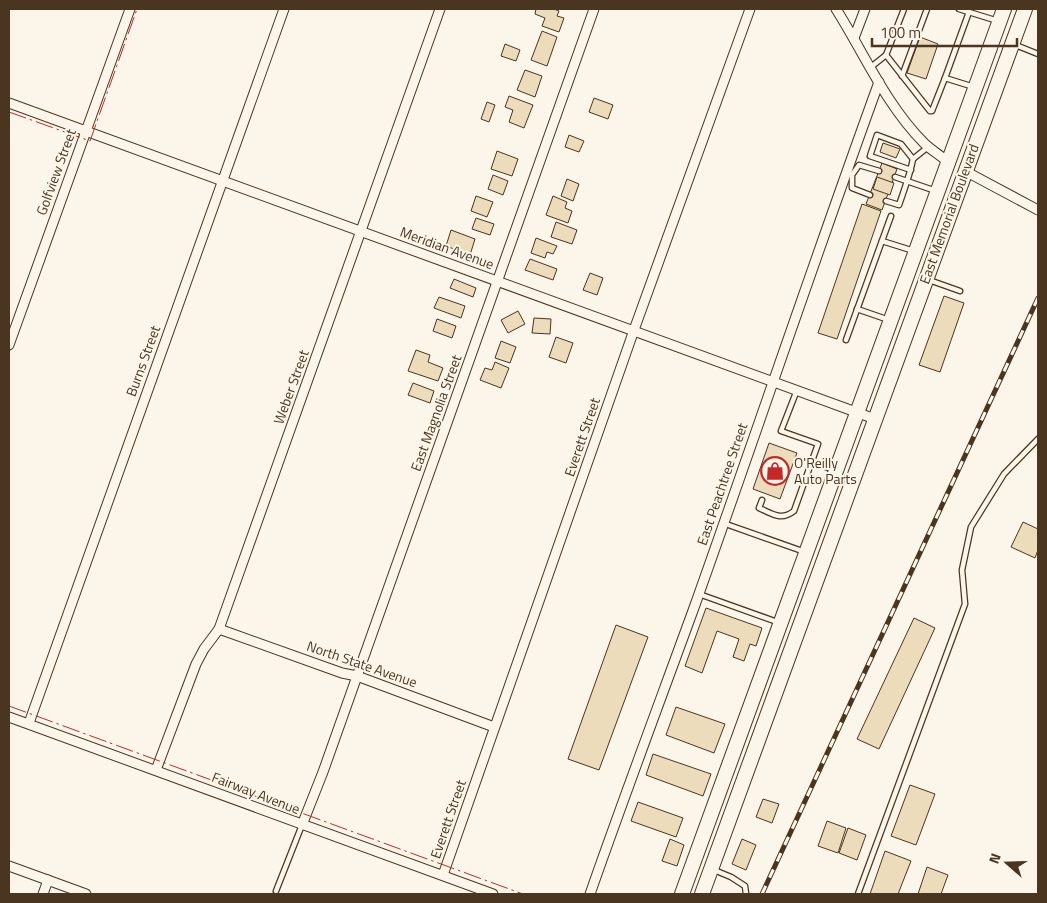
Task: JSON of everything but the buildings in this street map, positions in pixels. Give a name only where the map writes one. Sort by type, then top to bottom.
[{"type":"main road","name":"East Memorial Boulevard","points":[[702,894],[1025,9]]},
{"type":"main road","name":"East Memorial Boulevard","points":[[682,894],[1001,15]]},
{"type":"main road","points":[[926,277],[950,182],[951,171],[948,162]]},
{"type":"main road","points":[[759,684],[777,691]]},
{"type":"street","name":"Golfview Street","points":[[9,345],[130,9]]},
{"type":"street","name":"Burns Street","points":[[29,723],[284,9]]},
{"type":"street","name":"Weber Street","points":[[156,770],[196,664],[204,649],[219,629],[440,9]]},
{"type":"street","name":"East Magnolia Street","points":[[302,825],[357,676],[594,9]]},
{"type":"street","name":"Everett Street","points":[[443,875],[634,330],[750,9]]},
{"type":"street","points":[[836,9],[879,82],[903,117],[929,146],[948,162]]},
{"type":"street","points":[[854,38],[865,9]]},
{"type":"street","name":"East Peachtree Street","points":[[590,894],[699,594],[772,381],[849,174],[879,82]]},
{"type":"street","name":"Meridian Avenue","points":[[9,102],[875,419]]},
{"type":"street","points":[[965,171],[1038,210]]},
{"type":"street","name":"North State Avenue","points":[[219,629],[342,673],[357,676],[494,727]]},
{"type":"street","name":"Fairway Avenue","points":[[9,717],[443,875],[478,892],[493,894]]},
{"type":"street","points":[[9,866],[86,894]]},
{"type":"street","points":[[43,894],[48,880]]},
{"type":"lane","points":[[871,67],[886,55],[904,9]]},
{"type":"lane","points":[[902,76],[927,9]]},
{"type":"lane","points":[[959,9],[969,12],[1001,15]]},
{"type":"lane","points":[[886,55],[930,112],[945,78],[969,12]]},
{"type":"lane","points":[[1012,44],[1038,54]]},
{"type":"lane","points":[[945,78],[975,88]]},
{"type":"lane","points":[[911,170],[870,156],[878,135],[901,144],[913,159]]},
{"type":"lane","points":[[886,201],[899,206],[913,159],[929,146]]},
{"type":"lane","points":[[870,195],[852,188],[849,174],[859,165],[879,171]]},
{"type":"lane","points":[[895,177],[938,191]]},
{"type":"lane","points":[[846,340],[891,216]]},
{"type":"lane","points":[[882,241],[916,251]]},
{"type":"lane","points":[[926,277],[960,291]]},
{"type":"lane","points":[[858,308],[890,321]]},
{"type":"lane","points":[[762,500],[759,508],[780,517],[787,516],[794,511],[818,444],[781,431],[796,390]]},
{"type":"lane","points":[[858,894],[965,604],[962,570],[971,527],[1004,474],[1038,439]]},
{"type":"lane","points":[[812,462],[836,470]]},
{"type":"lane","points":[[723,523],[806,552]]},
{"type":"lane","points":[[699,594],[781,623]]},
{"type":"lane","points":[[276,892],[302,825]]},
{"type":"lane","points":[[711,870],[731,876],[745,886],[746,894]]},
{"type":"railway","points":[[762,894],[1038,298]]},
{"type":"power","points":[[9,112],[90,141],[137,9]]},
{"type":"power","points":[[9,706],[523,894]]},
{"type":"place","name":"O'Reilly Auto Parts","points":[[775,471]]}]
